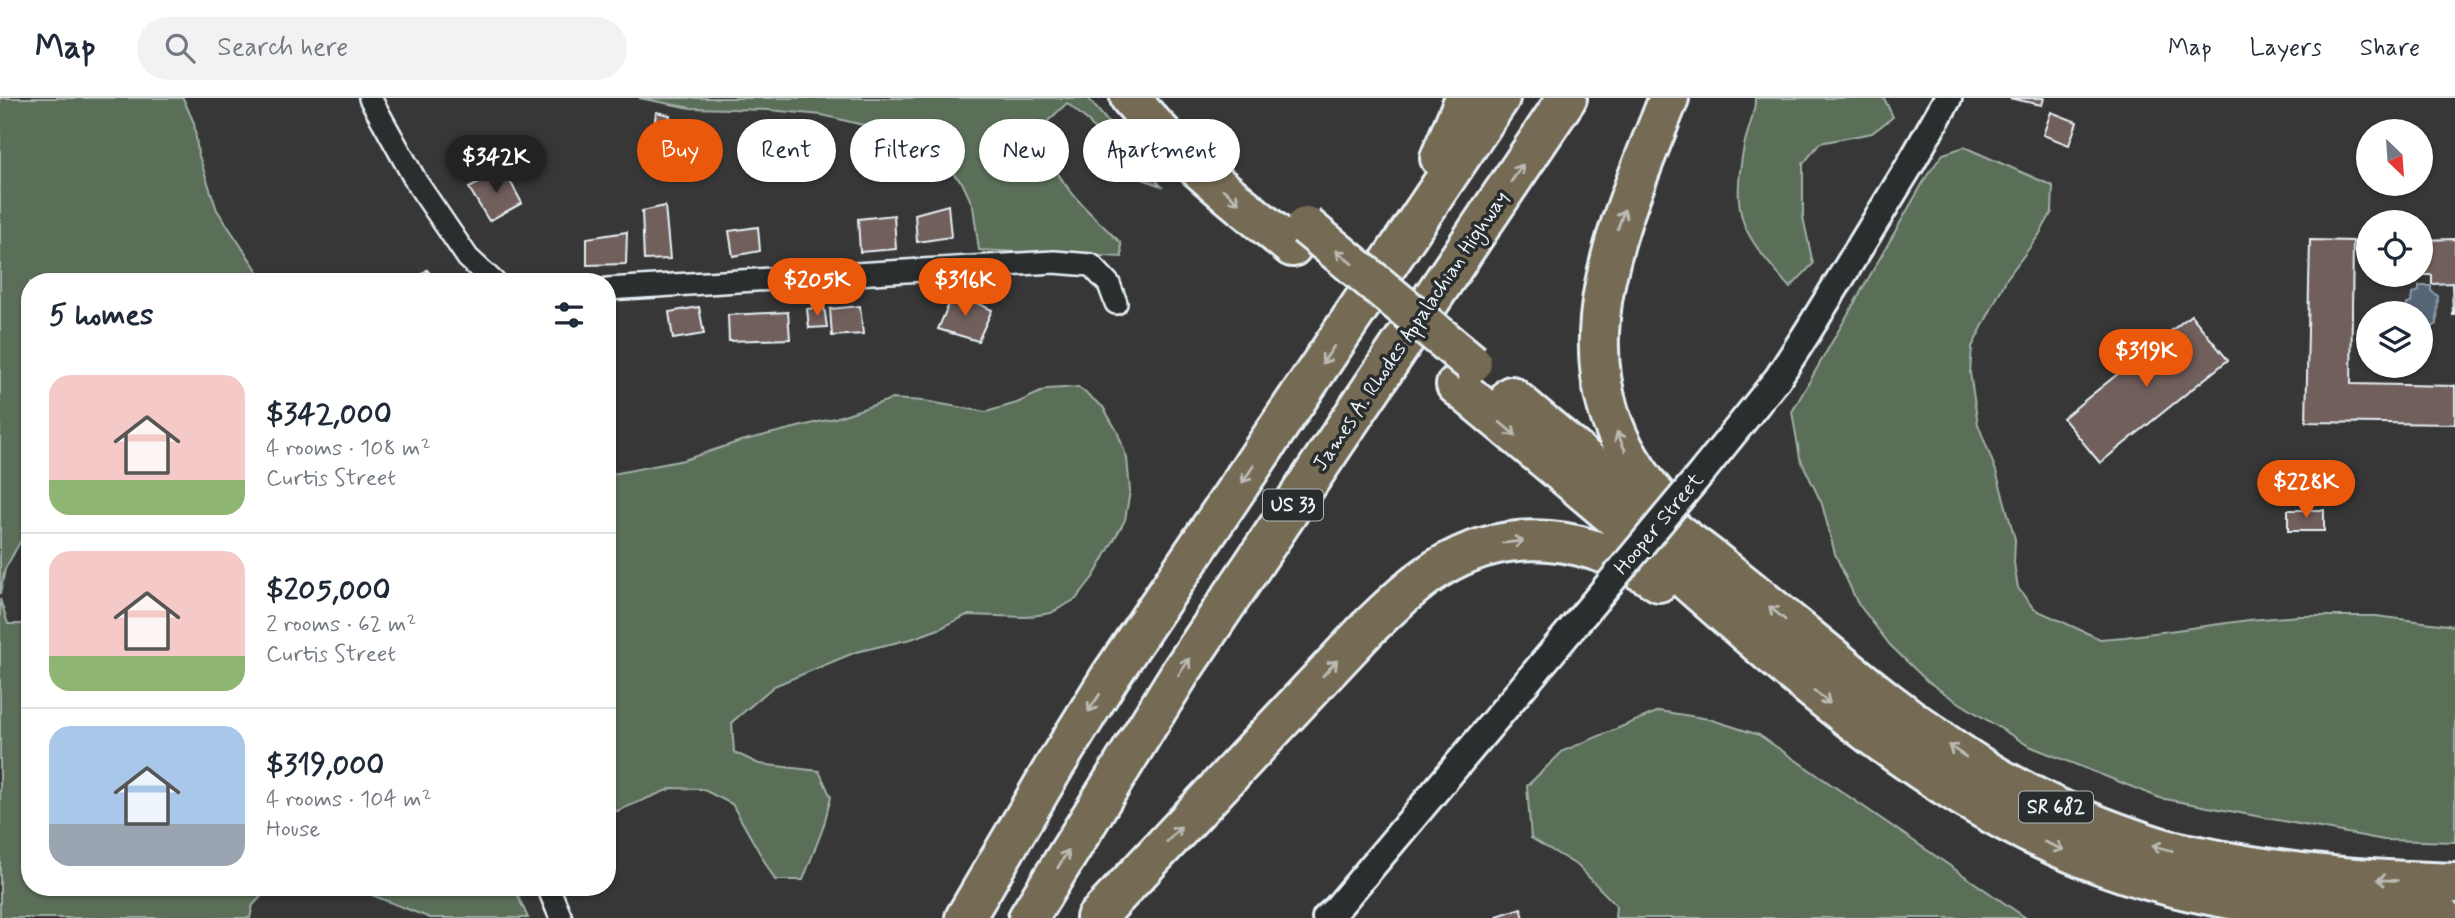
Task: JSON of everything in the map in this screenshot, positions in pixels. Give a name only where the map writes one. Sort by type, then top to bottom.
[{"type":"highway","points":[[1130,98],[1155,129],[1181,154],[1299,237],[1464,374],[1725,569]]},
{"type":"highway","points":[[1165,98],[1299,237]]},
{"type":"highway","points":[[1407,238],[1465,98]]},
{"type":"highway","name":"US 33","points":[[965,918],[1054,767],[1111,677],[1500,98]]},
{"type":"highway","name":"James A. Rhodes Appalachian Highway","points":[[1028,918],[1182,670],[1567,98]]},
{"type":"highway","points":[[1669,98],[1621,219],[1609,260],[1601,296],[1598,341],[1601,376],[1608,408],[1634,467],[1652,491],[1725,569]]},
{"type":"highway","points":[[1464,374],[1769,654]]},
{"type":"highway","points":[[1096,918],[1367,629],[1403,594],[1437,569],[1466,554],[1500,543],[1537,539],[1577,543],[1612,555],[1642,570],[1769,654]]},
{"type":"highway","name":"SR 682","points":[[1725,569],[1803,635],[1915,723],[1990,772],[2039,799],[2100,827],[2159,848],[2230,863],[2334,877],[2455,883]]},
{"type":"highway","name":"SR 682","points":[[1769,654],[1882,743],[1953,792],[2020,831],[2086,859],[2146,879],[2221,897],[2293,909],[2443,918]]},
{"type":"street","points":[[370,98],[417,183],[468,258],[484,273]]},
{"type":"street","name":"Hooper Street","points":[[1326,918],[1584,614],[1778,378],[1948,98]]},
{"type":"street","points":[[616,288],[1054,262],[1091,265],[1109,284],[1115,303]]},
{"type":"street","points":[[552,896],[561,918]]},
{"type":"green space","points":[[0,98],[183,98],[194,123],[198,153],[217,210],[259,273],[21,273],[21,542],[5,569],[0,594]]},
{"type":"green space","points":[[639,98],[1088,98],[1105,119],[1086,119],[1067,103],[1050,119],[979,119],[979,182],[1064,182],[1121,243],[1122,257],[979,250],[973,206],[962,182],[965,182],[965,119],[850,119],[850,122],[822,115],[769,110],[691,108]]},
{"type":"green space","points":[[1755,98],[1884,98],[1893,117],[1872,133],[1820,143],[1803,164],[1803,217],[1813,264],[1790,288],[1751,238],[1740,209],[1740,171]]},
{"type":"green space","points":[[1964,147],[2053,186],[2052,212],[2039,235],[2007,278],[1972,347],[1970,373],[1978,424],[1996,471],[2015,539],[2014,563],[2018,588],[2034,609],[2100,639],[2300,616],[2376,616],[2455,626],[2455,842],[2384,840],[2160,798],[2029,746],[1927,681],[1890,645],[1857,602],[1835,554],[1822,504],[1800,458],[1792,412],[1928,174],[1943,154]]},
{"type":"green space","points":[[1078,387],[1103,407],[1117,431],[1127,458],[1130,491],[1125,520],[1094,576],[1076,599],[1051,613],[1025,617],[967,615],[911,639],[856,652],[774,686],[732,722],[734,752],[759,764],[819,771],[831,797],[823,828],[803,880],[775,880],[732,804],[702,789],[672,788],[616,811],[616,473],[684,460],[741,441],[835,418],[892,399],[924,401],[986,412],[1017,403],[1047,389]]},
{"type":"green space","points":[[0,599],[8,624],[21,624],[21,896],[262,896],[253,905],[250,918],[0,918]]},
{"type":"green space","points":[[1659,711],[1709,719],[1759,735],[2026,918],[1615,918],[1616,905],[1578,866],[1531,838],[1527,786],[1563,751]]},
{"type":"green space","points":[[374,896],[518,896],[528,918],[430,918]]},
{"type":"water","points":[[2419,287],[2431,287],[2431,291],[2438,296],[2437,324],[2433,327],[2433,301],[2411,301],[2412,294],[2419,291]]},
{"type":"building","points":[[2009,98],[2044,98],[2042,105]]},
{"type":"building","points":[[656,112],[670,115],[670,119],[655,119]]},
{"type":"building","points":[[2051,112],[2077,122],[2069,145],[2043,135]]},
{"type":"building","points":[[504,170],[522,203],[489,221],[469,188]]},
{"type":"building","points":[[948,205],[951,237],[917,242],[915,214]]},
{"type":"building","points":[[665,206],[670,259],[644,260],[642,211]]},
{"type":"building","points":[[894,215],[896,249],[860,252],[858,219]]},
{"type":"building","points":[[758,227],[760,251],[733,256],[729,231]]},
{"type":"building","points":[[627,232],[626,264],[587,265],[587,238]]},
{"type":"building","points":[[2455,239],[2455,315],[2452,283],[2433,284],[2433,240]]},
{"type":"building","points":[[2310,240],[2353,241],[2351,384],[2455,386],[2455,424],[2306,422]]},
{"type":"building","points":[[954,292],[992,310],[978,341],[938,329]]},
{"type":"building","points":[[824,306],[827,327],[809,328],[807,309]]},
{"type":"building","points":[[860,306],[863,334],[832,336],[830,309]]},
{"type":"building","points":[[699,307],[704,334],[673,339],[669,312]]},
{"type":"building","points":[[788,312],[790,339],[729,341],[728,315]]},
{"type":"building","points":[[2191,315],[2228,360],[2100,463],[2063,418]]},
{"type":"building","points":[[2288,510],[2324,510],[2324,531],[2288,531]]},
{"type":"building","points":[[1521,908],[1524,918],[1497,916]]}]
